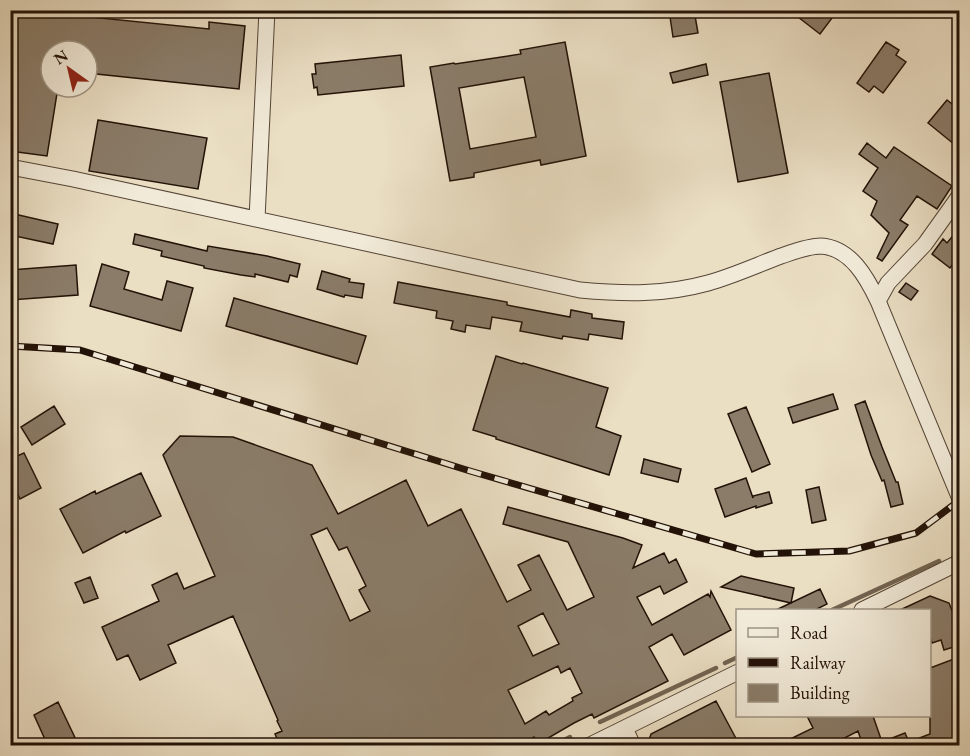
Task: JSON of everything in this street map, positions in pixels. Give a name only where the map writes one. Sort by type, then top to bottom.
[{"type":"street","points":[[257,219],[267,10]]},
{"type":"street","points":[[10,167],[580,290],[620,294],[663,292],[707,283],[799,250],[821,246],[837,250],[853,261],[866,276],[960,499]]},
{"type":"street","points":[[878,301],[888,283],[925,244],[960,195]]},
{"type":"street","points":[[864,609],[960,562]]},
{"type":"street","points":[[588,746],[736,673]]},
{"type":"street","points":[[625,728],[633,746]]},
{"type":"building","points":[[669,10],[694,10],[698,33],[673,37]]},
{"type":"building","points":[[789,10],[838,10],[820,34]]},
{"type":"building","points":[[10,11],[209,29],[209,22],[245,26],[239,89],[99,74],[99,39],[39,39],[39,99],[56,99],[47,156],[10,151]]},
{"type":"building","points":[[565,42],[586,156],[541,165],[540,160],[474,173],[474,177],[450,181],[430,67],[521,54],[520,50]],"holes":[[[524,77],[536,137],[470,149],[459,88]]]},
{"type":"building","points":[[886,42],[899,50],[896,55],[906,62],[883,93],[874,86],[869,92],[857,83]]},
{"type":"building","points":[[401,55],[404,86],[318,95],[317,87],[314,88],[312,74],[316,74],[315,64]]},
{"type":"building","points":[[706,64],[708,75],[673,83],[670,73]]},
{"type":"building","points":[[769,73],[788,173],[738,182],[720,82]]},
{"type":"building","points":[[947,100],[960,110],[960,149],[928,123]]},
{"type":"building","points":[[98,120],[207,138],[198,189],[89,171]]},
{"type":"building","points":[[867,143],[886,158],[894,147],[952,186],[937,209],[917,196],[900,220],[908,225],[882,261],[877,258],[889,233],[871,215],[877,201],[863,191],[878,168],[859,154]]},
{"type":"building","points":[[10,213],[58,224],[53,244],[10,235]]},
{"type":"building","points":[[960,227],[960,255],[950,268],[932,254],[943,239],[947,243]]},
{"type":"building","points":[[135,234],[207,251],[208,246],[300,264],[297,277],[290,275],[288,282],[255,274],[255,277],[241,275],[161,256],[162,251],[133,244]]},
{"type":"building","points":[[102,264],[129,272],[124,289],[162,300],[167,281],[193,288],[181,331],[90,306]]},
{"type":"building","points":[[76,265],[78,295],[10,300],[10,270]]},
{"type":"building","points":[[322,271],[350,279],[349,282],[364,284],[362,298],[345,295],[344,297],[317,289]]},
{"type":"building","points":[[398,282],[507,302],[507,305],[570,317],[571,310],[592,314],[592,318],[624,322],[622,339],[589,334],[588,340],[563,336],[562,339],[520,331],[522,322],[492,317],[490,329],[466,325],[465,332],[451,329],[453,321],[436,318],[437,311],[394,303]]},
{"type":"building","points":[[906,283],[918,291],[911,300],[899,292]]},
{"type":"building","points":[[234,298],[366,336],[357,364],[226,326]]},
{"type":"building","points":[[496,356],[608,388],[596,427],[621,436],[609,475],[473,430]]},
{"type":"building","points":[[833,394],[838,409],[793,423],[788,408]]},
{"type":"building","points":[[865,401],[896,482],[898,482],[903,504],[891,507],[884,480],[882,481],[871,455],[855,405]]},
{"type":"building","points":[[54,406],[65,424],[32,445],[21,427]]},
{"type":"building","points":[[746,407],[770,464],[752,472],[728,414]]},
{"type":"building","points":[[180,436],[233,437],[312,465],[338,514],[406,480],[428,526],[461,509],[507,602],[531,590],[518,565],[539,555],[567,610],[594,597],[568,542],[503,524],[508,507],[623,538],[642,545],[633,568],[664,553],[669,563],[676,559],[687,582],[664,594],[660,586],[637,597],[652,625],[708,594],[710,597],[711,591],[731,630],[684,655],[672,634],[649,647],[668,681],[594,718],[592,714],[538,744],[534,737],[518,746],[280,746],[275,734],[282,731],[233,616],[168,645],[176,663],[140,680],[128,655],[117,660],[102,627],[159,601],[152,585],[177,573],[184,589],[215,576],[163,455]],"holes":[[[327,528],[339,550],[347,547],[366,586],[359,590],[370,611],[350,621],[311,535]],[[543,613],[559,644],[533,656],[518,626]],[[558,666],[561,673],[570,668],[582,693],[549,715],[546,711],[525,724],[508,690]]]},
{"type":"building","points":[[24,453],[41,488],[20,499],[10,479],[10,459]]},
{"type":"building","points":[[644,459],[681,469],[678,482],[641,473]]},
{"type":"building","points":[[141,473],[161,516],[126,533],[125,531],[83,553],[60,509],[95,491],[96,494]]},
{"type":"building","points":[[746,478],[753,498],[753,496],[769,492],[772,503],[725,517],[715,489]]},
{"type":"building","points":[[819,487],[826,520],[812,523],[806,490]]},
{"type":"building","points":[[741,576],[794,588],[791,603],[721,587]]},
{"type":"building","points":[[90,577],[98,598],[84,603],[75,583]]},
{"type":"building","points":[[820,589],[827,604],[817,609],[778,609]]},
{"type":"building","points":[[930,596],[949,603],[960,631],[960,645],[944,650],[941,640],[932,643],[931,609],[902,609]]},
{"type":"building","points":[[954,659],[960,674],[960,746],[863,746],[858,731],[829,746],[776,746],[813,728],[808,717],[873,717],[882,742],[905,733],[909,742],[930,734],[931,668]]},
{"type":"building","points":[[716,701],[740,746],[647,746],[651,734]]},
{"type":"building","points":[[58,702],[79,746],[48,746],[34,715]]},
{"type":"waterway","points":[[834,609],[939,561]]},
{"type":"waterway","points":[[725,663],[736,658]]},
{"type":"waterway","points":[[600,722],[716,668]]},
{"type":"waterway","points":[[553,746],[570,737]]},
{"type":"railway","points":[[10,346],[80,350],[470,471],[756,554],[849,551],[916,533],[960,500]]}]
